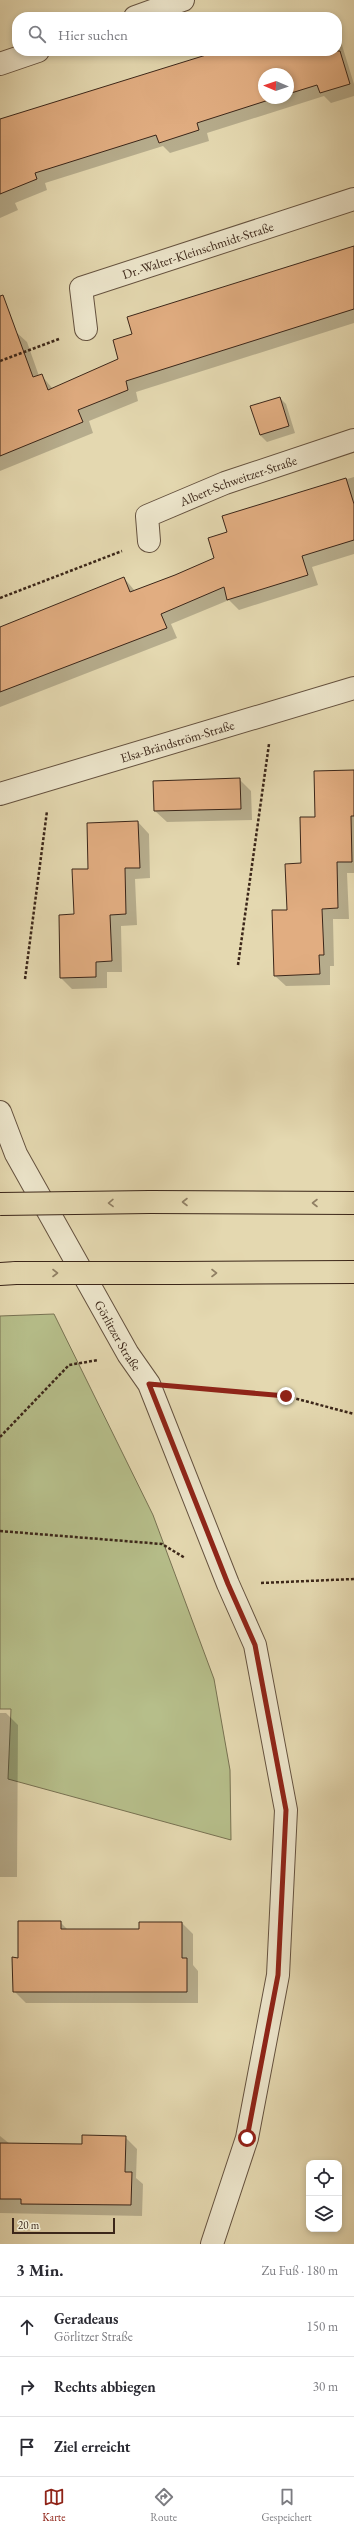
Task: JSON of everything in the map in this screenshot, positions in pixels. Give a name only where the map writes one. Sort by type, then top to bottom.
[{"type":"highway","points":[[0,1204],[150,1202],[354,1203]]},
{"type":"highway","points":[[8,1273],[354,1272]]},
{"type":"street","points":[[149,12],[183,0]]},
{"type":"street","points":[[0,64],[23,56]]},
{"type":"street","name":"Dr.-Walter-Kleinschmidt-Straße","points":[[86,329],[81,288],[354,199]]},
{"type":"street","name":"Albert-Schweitzer-Straße","points":[[149,541],[147,516],[225,483],[354,440]]},
{"type":"street","name":"Elsa-Brändström-Straße","points":[[0,794],[354,688]]},
{"type":"street","name":"Görlitzer Straße","points":[[0,1112],[16,1154],[128,1354],[149,1384],[228,1584],[255,1645],[286,1810],[278,1975],[247,2138],[212,2244]]},
{"type":"path","points":[[0,362],[86,329]]},
{"type":"path","points":[[0,598],[149,541]]},
{"type":"path","points":[[238,965],[274,712]]},
{"type":"path","points":[[25,979],[51,779]]},
{"type":"path","points":[[0,1437],[69,1365],[128,1354]]},
{"type":"path","points":[[149,1384],[286,1396],[354,1414]]},
{"type":"path","points":[[0,1531],[162,1544],[188,1560]]},
{"type":"path","points":[[228,1584],[354,1579]]},
{"type":"green space","points":[[54,1314],[153,1515],[214,1679],[230,1770],[231,1840],[8,1779],[11,1709],[0,1709],[0,1316]]},
{"type":"building","points":[[203,56],[342,56],[350,84],[320,93],[317,85],[294,92],[294,68],[258,68],[258,103],[197,123],[199,130],[159,143],[156,135],[35,173],[37,179],[0,194],[0,119]]},
{"type":"building","points":[[354,246],[354,309],[126,381],[128,390],[78,410],[83,422],[0,456],[0,296],[3,295],[33,377],[42,374],[48,390],[118,359],[113,340],[132,334],[127,317]]},
{"type":"building","points":[[280,397],[289,426],[260,435],[250,406]]},
{"type":"building","points":[[346,478],[354,504],[354,540],[302,556],[308,575],[227,600],[224,587],[161,614],[167,628],[0,692],[0,627],[124,577],[130,592],[175,575],[214,558],[208,538],[227,532],[222,516]]},
{"type":"building","points":[[354,770],[354,816],[351,816],[352,862],[337,862],[338,908],[322,909],[324,955],[319,955],[320,974],[274,976],[272,910],[287,910],[285,864],[301,863],[300,817],[315,817],[314,771]]},
{"type":"building","points":[[240,778],[241,809],[154,811],[153,781]]},
{"type":"building","points":[[138,821],[140,868],[125,868],[126,914],[110,915],[112,961],[96,962],[96,977],[60,978],[59,915],[74,914],[72,869],[88,869],[87,823]]},
{"type":"building","points":[[18,1921],[61,1921],[61,1929],[139,1929],[139,1922],[182,1922],[182,1958],[187,1958],[187,1992],[13,1992],[12,1957],[18,1958]]},
{"type":"building","points":[[82,2135],[126,2136],[125,2172],[132,2172],[131,2205],[21,2204],[21,2199],[0,2199],[0,2143],[82,2144]]},
{"type":"route","points":[[247,2138],[278,1975],[286,1810],[255,1645],[228,1584],[149,1384],[286,1396]]}]
